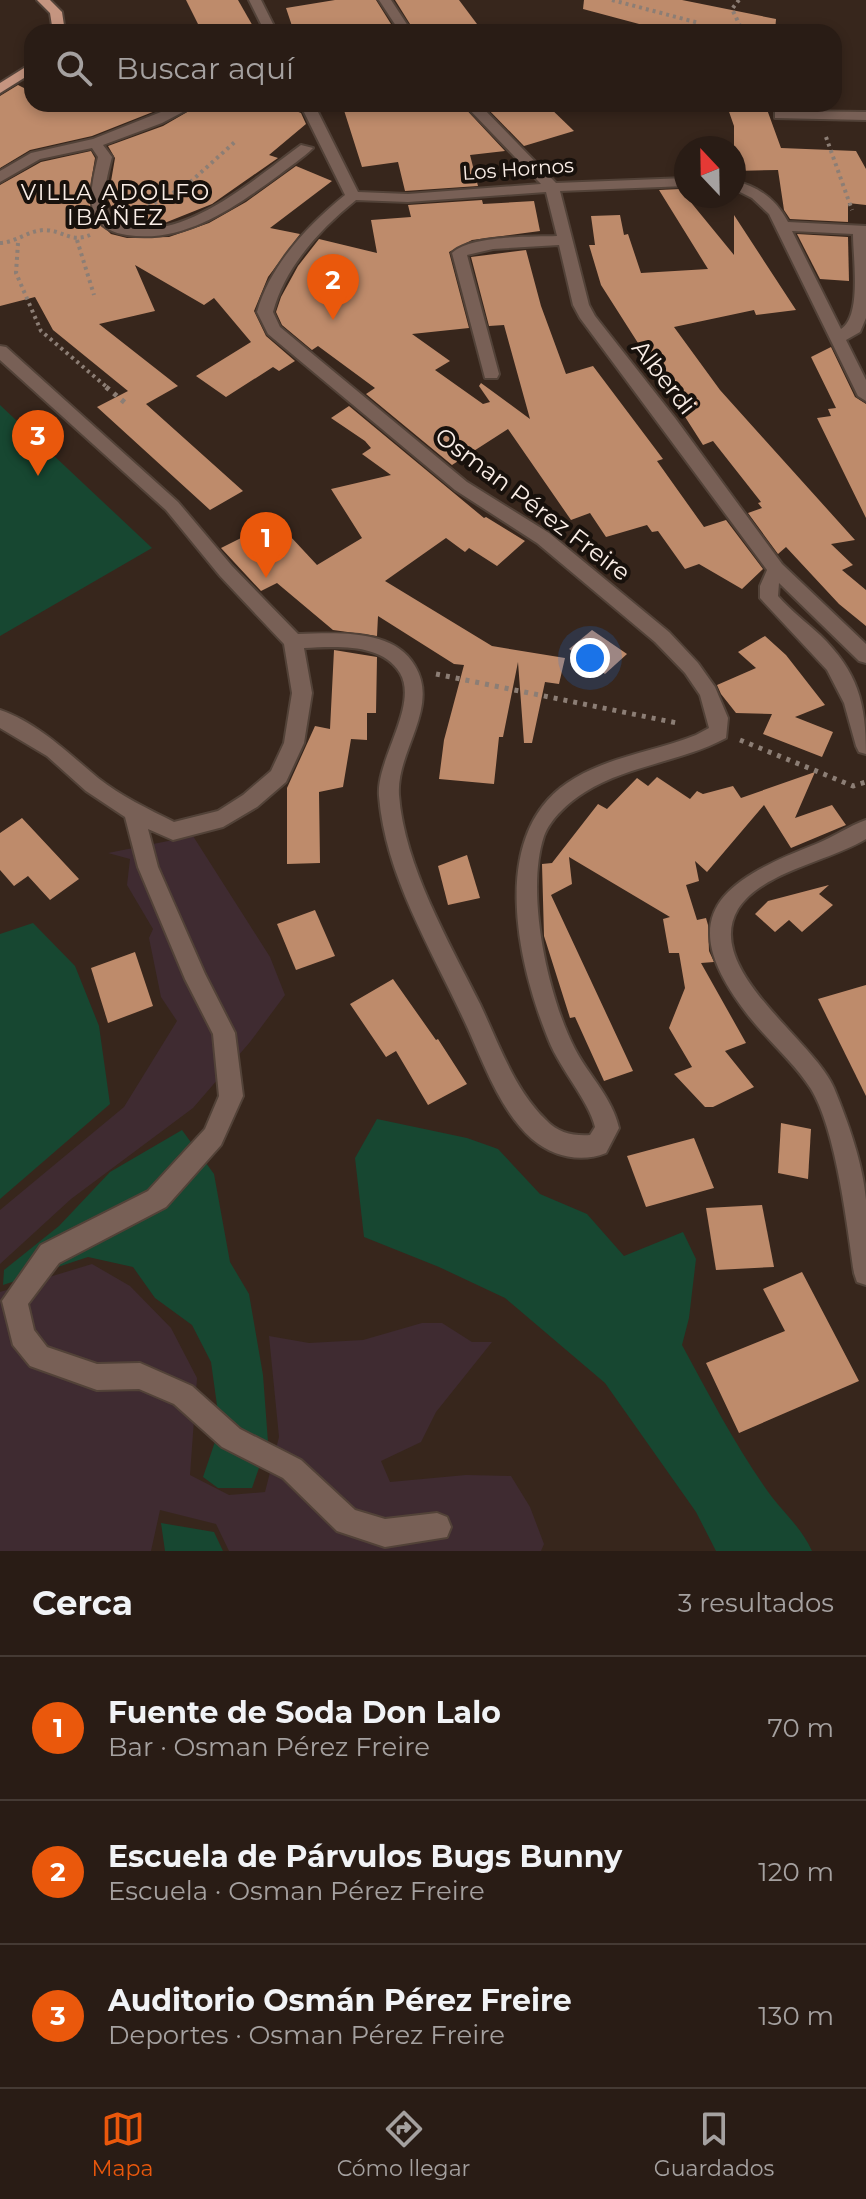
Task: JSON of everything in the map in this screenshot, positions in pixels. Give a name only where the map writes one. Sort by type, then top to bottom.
[{"type":"main road","points":[[43,0],[56,12],[58,24]]},
{"type":"main road","points":[[0,89],[24,72]]},
{"type":"street","points":[[255,0],[267,24]]},
{"type":"street","points":[[385,0],[401,24]]},
{"type":"street","points":[[0,178],[16,164],[31,157],[95,143],[171,112]]},
{"type":"street","points":[[311,112],[353,196]]},
{"type":"street","points":[[479,112],[552,187]]},
{"type":"street","points":[[780,115],[830,118],[866,116]]},
{"type":"street","points":[[95,143],[105,157],[96,195],[99,212],[112,227],[146,236],[165,233],[207,215],[306,148]]},
{"type":"street","name":"Los Hornos","points":[[353,196],[408,198],[552,187],[674,182]]},
{"type":"street","name":"Alberdi","points":[[552,187],[581,305],[588,318],[669,422],[776,569],[866,656]]},
{"type":"street","points":[[746,190],[767,203],[783,226],[866,396]]},
{"type":"street","name":"Osman Pérez Freire","points":[[353,196],[329,214],[282,276],[266,305],[269,322],[287,342],[461,486],[543,538],[662,637],[711,695],[720,714],[719,732]]},
{"type":"street","points":[[783,226],[863,230],[862,310],[854,328],[838,338]]},
{"type":"street","points":[[491,374],[459,253],[464,249],[480,247],[565,240]]},
{"type":"street","points":[[0,351],[172,506],[226,571],[293,641],[302,693],[294,743],[279,776],[250,801],[223,818],[173,831],[134,812],[93,785],[54,750],[0,718]]},
{"type":"street","points":[[776,569],[769,586],[769,598],[815,642],[841,673],[850,690],[866,746]]},
{"type":"street","points":[[293,641],[334,641],[383,648],[408,668],[415,687],[409,720],[392,759],[389,796],[406,862],[496,1068],[520,1107],[539,1131],[565,1145],[583,1149],[598,1145],[607,1128],[601,1108],[564,1052],[549,1007],[532,936],[527,894],[528,858],[535,835],[544,816],[579,785],[617,768],[704,741],[719,732]]},
{"type":"street","points":[[134,812],[148,867],[196,979],[224,1033],[231,1096],[213,1137],[157,1199],[50,1254],[15,1301],[22,1336],[39,1357],[65,1368],[97,1377],[140,1376],[183,1395],[231,1438],[292,1469],[347,1521],[385,1533],[437,1527]]},
{"type":"street","points":[[866,829],[847,843],[779,869],[735,896],[722,913],[721,937],[725,960],[737,981],[822,1085],[853,1185],[866,1273]]},
{"type":"path","points":[[612,0],[699,23]]},
{"type":"path","points":[[739,0],[732,9],[739,24]]},
{"type":"path","points":[[830,118],[824,129],[863,230]]},
{"type":"path","points":[[77,240],[94,295]]},
{"type":"path","points":[[18,243],[16,273],[41,331],[129,406]]},
{"type":"path","points":[[408,668],[719,732],[853,786],[866,782]]},
{"type":"shaded area","points":[[193,836],[270,957],[285,995],[250,1042],[193,1108],[71,1199],[0,1264],[0,1210],[124,1107],[177,1021],[161,997],[149,938],[153,929],[127,885],[130,859],[108,853]]},
{"type":"shaded area","points":[[92,1264],[130,1286],[171,1328],[197,1378],[190,1475],[229,1495],[265,1492],[279,1437],[269,1336],[309,1343],[363,1340],[422,1323],[442,1323],[472,1342],[492,1342],[436,1412],[421,1442],[381,1461],[390,1482],[466,1475],[511,1476],[530,1507],[544,1544],[541,1551],[229,1551],[216,1524],[160,1510],[151,1551],[0,1551],[0,1292]]},
{"type":"green space","points":[[0,405],[152,548],[0,636]]},
{"type":"green space","points":[[33,923],[75,966],[99,1026],[110,1104],[0,1199],[0,934]]},
{"type":"green space","points":[[377,1119],[467,1138],[498,1149],[540,1194],[587,1214],[624,1256],[683,1232],[696,1259],[689,1318],[682,1345],[753,1469],[812,1551],[716,1551],[696,1512],[605,1383],[505,1298],[364,1237],[355,1158]]},
{"type":"green space","points":[[182,1130],[214,1174],[230,1262],[249,1294],[263,1375],[268,1442],[252,1488],[218,1488],[203,1477],[220,1427],[211,1362],[192,1325],[155,1298],[133,1267],[88,1257],[3,1285],[4,1270],[59,1226],[110,1172]]},
{"type":"green space","points":[[161,1523],[214,1532],[223,1551],[165,1551]]},
{"type":"building","points":[[186,0],[238,0],[252,24],[198,24]]},
{"type":"building","points":[[335,0],[376,0],[391,24],[291,24],[286,8]]},
{"type":"building","points":[[395,0],[459,0],[477,24],[410,24]]},
{"type":"building","points":[[584,0],[682,0],[776,19],[776,24],[639,24],[583,9]]},
{"type":"building","points":[[18,85],[24,88],[24,112],[153,112],[92,136],[30,150],[0,168],[0,96]]},
{"type":"building","points":[[187,112],[298,112],[306,124],[269,155],[278,158],[212,204],[162,224],[139,225],[117,219],[108,199],[115,158],[108,146],[163,126]]},
{"type":"building","points":[[345,112],[468,112],[505,151],[470,155],[478,186],[405,191],[398,162],[362,167]]},
{"type":"building","points":[[491,112],[554,112],[574,131],[524,146]]},
{"type":"building","points":[[729,112],[768,112],[781,148],[856,151],[866,169],[866,205],[848,203],[848,222],[790,219],[784,210],[778,170],[746,171],[746,136],[734,136]]},
{"type":"building","points":[[91,151],[95,158],[89,194],[93,217],[111,234],[127,238],[169,237],[209,223],[246,202],[296,166],[332,181],[270,228],[300,234],[268,277],[254,311],[266,336],[295,361],[279,371],[273,367],[226,397],[196,376],[251,342],[214,298],[204,305],[135,265],[155,311],[99,324],[178,386],[146,404],[243,491],[210,510],[97,407],[128,391],[53,330],[35,297],[0,306],[0,185],[41,162]]},
{"type":"building","points":[[674,189],[674,208],[696,208],[734,255],[734,215],[796,310],[756,315],[754,310],[674,327],[720,390],[855,540],[831,544],[853,565],[842,570],[866,590],[866,626],[839,604],[786,547],[778,554],[748,513],[762,508],[758,503],[761,502],[713,441],[703,445],[601,285],[589,245],[595,245],[591,216],[620,215],[624,235],[628,234],[641,273],[708,269],[659,190]]},
{"type":"building","points":[[482,200],[483,204],[534,201],[540,231],[472,240],[449,252],[469,328],[412,334],[450,361],[435,370],[483,404],[490,402],[479,386],[481,383],[530,419],[504,325],[489,326],[471,257],[526,250],[541,306],[566,374],[593,366],[663,459],[657,461],[704,527],[726,520],[763,569],[742,589],[699,564],[685,569],[658,531],[652,532],[647,525],[606,537],[590,513],[571,520],[508,429],[452,465],[366,394],[375,388],[318,346],[312,350],[282,325],[276,312],[281,297],[298,266],[319,239],[377,253],[371,220],[411,217],[408,205]]},
{"type":"building","points":[[797,234],[848,237],[849,281],[820,279]]},
{"type":"building","points":[[831,347],[855,397],[866,404],[866,518],[817,418],[831,416],[828,409],[836,408],[811,357]]},
{"type":"building","points":[[349,406],[484,518],[525,541],[497,566],[469,548],[465,552],[446,538],[385,581],[492,646],[565,658],[559,684],[545,682],[532,743],[524,743],[518,662],[503,737],[499,737],[494,784],[439,779],[444,740],[464,665],[454,664],[378,616],[377,636],[333,630],[277,583],[261,591],[221,548],[249,534],[264,550],[290,536],[317,565],[362,538],[331,489],[391,475],[362,454],[371,448],[365,441],[331,418]]},
{"type":"building","points":[[592,630],[627,654],[605,674],[569,649]]},
{"type":"building","points":[[765,636],[786,655],[825,705],[795,717],[833,732],[822,757],[763,734],[772,714],[736,713],[721,694],[717,685],[756,668],[738,652]]},
{"type":"building","points":[[334,650],[377,657],[376,713],[367,713],[367,740],[351,739],[343,787],[319,792],[320,863],[287,864],[287,788],[315,726],[330,729]]},
{"type":"building","points":[[815,772],[795,818],[832,805],[846,825],[791,848],[764,805],[707,872],[695,861],[699,881],[686,885],[697,920],[706,918],[708,925],[709,951],[714,962],[701,963],[746,1043],[725,1051],[754,1087],[713,1107],[705,1107],[674,1074],[692,1067],[669,1028],[685,988],[679,953],[669,953],[663,919],[670,917],[569,857],[572,884],[551,895],[633,1071],[604,1081],[575,1017],[570,1018],[544,936],[542,864],[552,863],[598,804],[607,809],[637,778],[648,786],[657,777],[690,799],[697,791],[703,794],[733,786],[741,798]]},
{"type":"building","points":[[22,818],[79,879],[50,900],[28,876],[14,886],[0,870],[0,833]]},
{"type":"building","points":[[467,855],[480,898],[448,905],[438,866]]},
{"type":"building","points":[[829,885],[819,894],[833,905],[802,932],[789,920],[775,932],[755,914],[768,901]]},
{"type":"building","points":[[315,910],[335,956],[296,970],[277,924]]},
{"type":"building","points":[[135,952],[153,1006],[108,1023],[91,968]]},
{"type":"building","points":[[393,979],[467,1084],[428,1105],[396,1051],[386,1057],[350,1004]]},
{"type":"building","points":[[866,985],[866,1096],[818,999]]},
{"type":"building","points":[[781,1123],[811,1129],[808,1179],[778,1173]]},
{"type":"building","points":[[694,1138],[714,1188],[646,1207],[627,1156]]},
{"type":"building","points":[[762,1205],[774,1267],[716,1270],[706,1208]]},
{"type":"building","points":[[802,1272],[859,1381],[739,1433],[706,1363],[785,1331],[763,1289]]},
{"type":"place","name":"Escuela de Párvulos Bugs Bunny","points":[[333,320]]},
{"type":"place","name":"Auditorio Osmán Pérez Freire","points":[[38,476]]},
{"type":"place","name":"Fuente de Soda Don Lalo","points":[[266,578]]},
{"type":"district","name":"VILLA ADOLFO IBÁÑEZ","points":[[116,204]]}]
